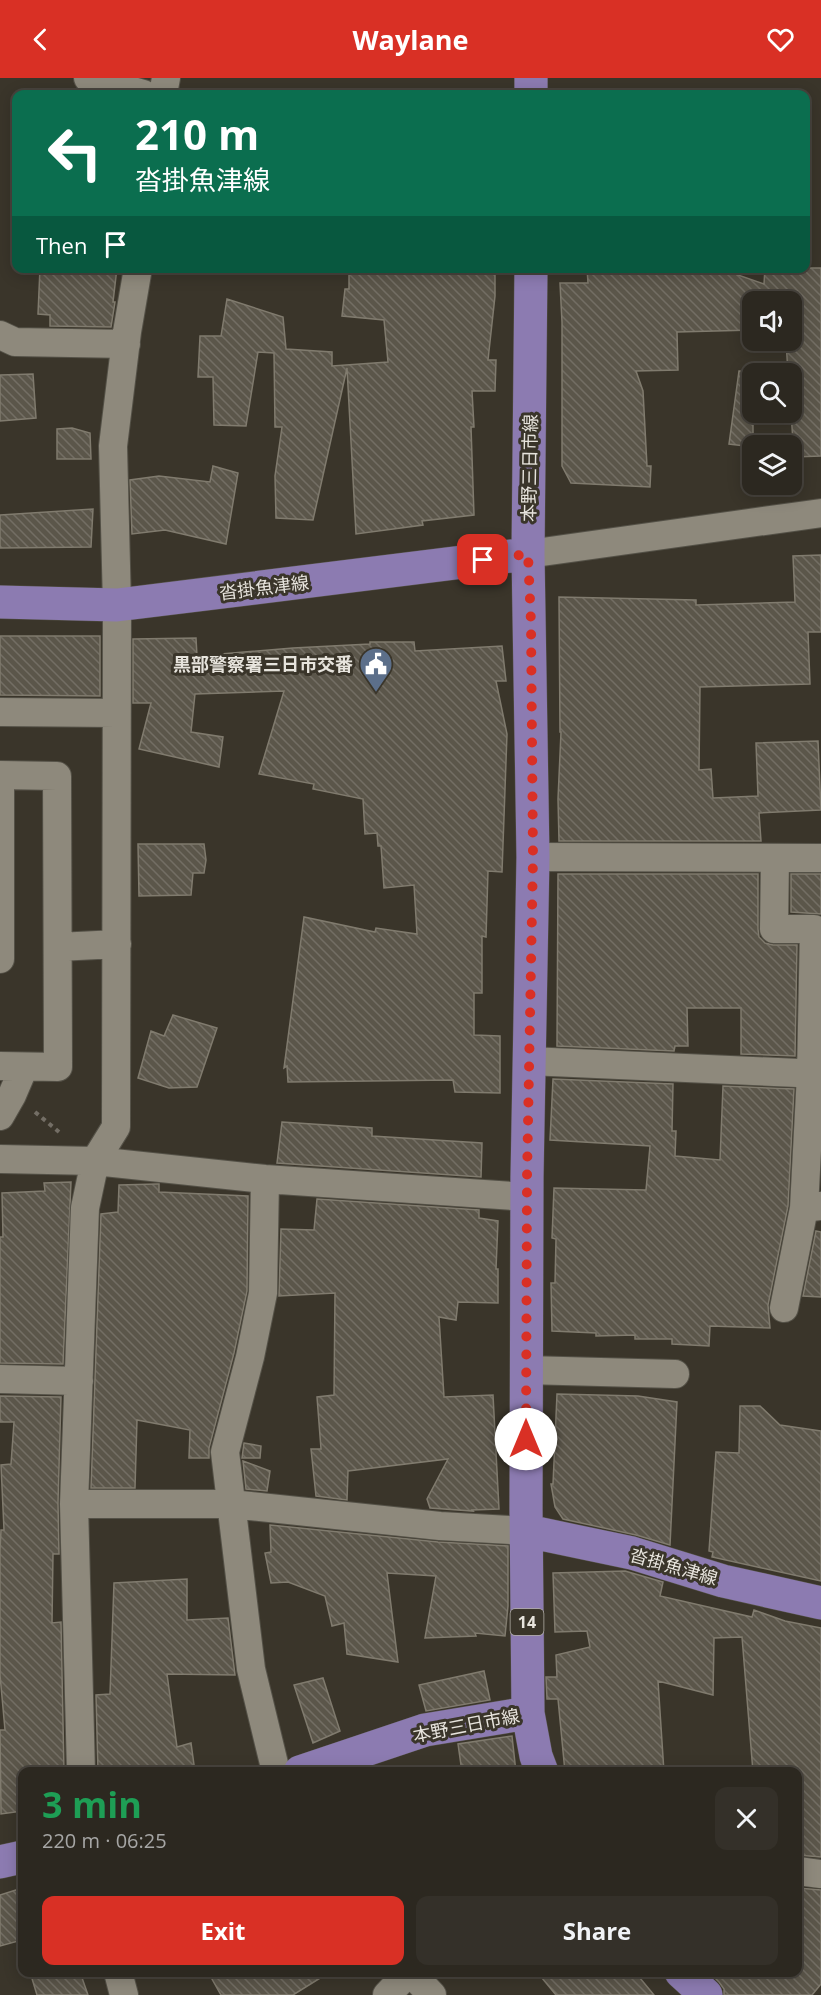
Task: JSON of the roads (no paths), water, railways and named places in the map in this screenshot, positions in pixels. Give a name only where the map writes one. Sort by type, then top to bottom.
[{"type":"main road","name":"本野三日市線","points":[[527,1531],[527,1197],[533,858],[531,623],[528,554],[531,273]]},
{"type":"main road","name":"沓掛魚津線","points":[[0,602],[117,605],[528,554]]},
{"type":"main road","name":"沓掛魚津線","points":[[527,1531],[632,1553],[723,1581],[821,1603]]},
{"type":"main road","name":"14","points":[[527,1531],[528,1713],[540,1767]]},
{"type":"main road","name":"本野三日市線","points":[[315,1767],[425,1730],[528,1713]]},
{"type":"main road","points":[[0,1862],[18,1858]]},
{"type":"main road","points":[[686,1977],[706,1995]]},
{"type":"street","points":[[88,78],[129,90]]},
{"type":"street","points":[[81,1767],[74,1504],[85,1208],[95,1161],[116,1126],[117,605],[113,446],[137,273]]},
{"type":"street","points":[[0,335],[15,342],[126,344]]},
{"type":"street","points":[[528,554],[821,513]]},
{"type":"street","points":[[0,712],[116,713]]},
{"type":"street","points":[[0,959],[0,776],[57,776],[58,1067],[12,1066],[6,1106]]},
{"type":"street","points":[[533,858],[821,858]]},
{"type":"street","points":[[775,858],[774,929],[814,929],[816,1074],[812,1207],[784,1308]]},
{"type":"street","points":[[58,947],[117,944]]},
{"type":"street","points":[[529,1060],[816,1074]]},
{"type":"street","points":[[0,1160],[95,1161],[265,1179],[527,1197]]},
{"type":"street","points":[[265,1179],[263,1293],[250,1356],[225,1452],[251,1669],[275,1767]]},
{"type":"street","points":[[526,1370],[675,1374]]},
{"type":"street","points":[[0,1379],[79,1381]]},
{"type":"street","points":[[74,1504],[231,1504],[440,1526],[527,1531]]},
{"type":"street","points":[[802,1871],[821,1874]]},
{"type":"street","points":[[119,1977],[124,1995]]},
{"type":"street","points":[[387,1995],[405,1977]]},
{"type":"street","points":[[415,1977],[432,1995]]},
{"type":"place","name":"黒部警察署三日市交番","points":[[376,693]]}]
